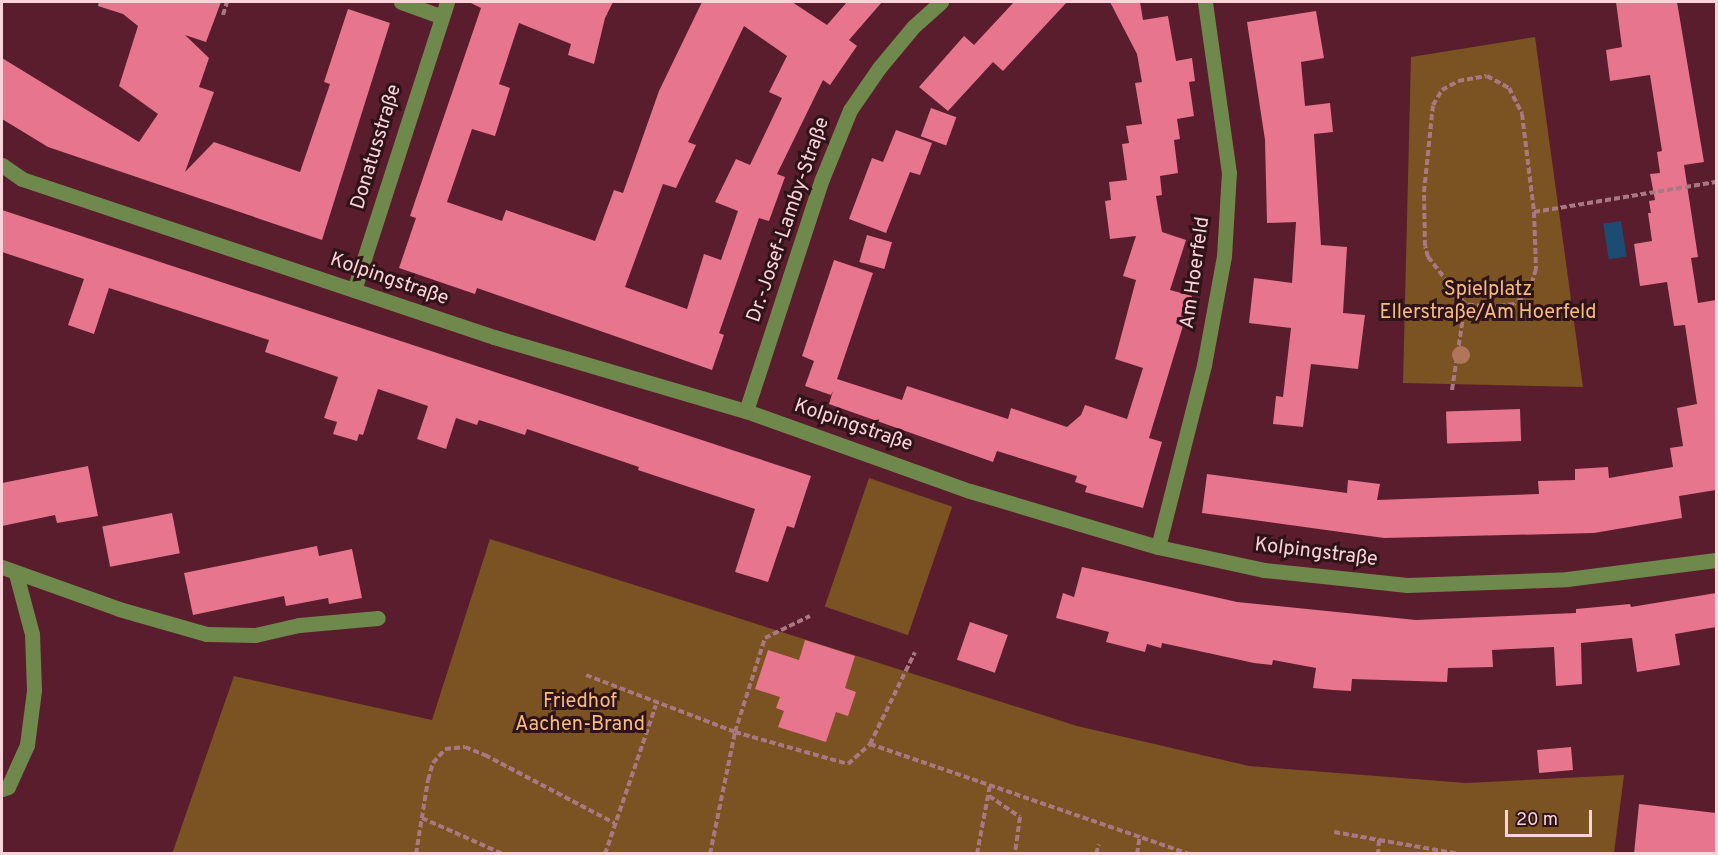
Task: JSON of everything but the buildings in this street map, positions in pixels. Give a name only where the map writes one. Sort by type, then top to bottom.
[{"type":"street","points":[[401,2],[440,16]]},
{"type":"street","name":"Donatusstraße","points":[[354,290],[440,16],[447,2]]},
{"type":"street","name":"Dr.-Josef-Lamby-Straße","points":[[746,411],[822,179],[850,110],[885,59],[941,2]]},
{"type":"street","name":"Am Hoerfeld","points":[[1158,547],[1204,365],[1224,256],[1229,173],[1205,2]]},
{"type":"street","name":"Kolpingstraße","points":[[2,165],[22,179],[494,337],[746,411],[970,490],[1158,547],[1264,570],[1407,585],[1567,579],[1716,560]]},
{"type":"street","points":[[2,567],[16,574],[207,634],[255,635],[298,625],[378,618]]},
{"type":"street","points":[[2,789],[8,787],[27,745],[34,690],[32,634],[16,574]]},
{"type":"path","points":[[223,15],[226,2]]},
{"type":"path","points":[[1487,76],[1509,88],[1522,114],[1534,212],[1536,270],[1529,292],[1514,304],[1492,308],[1465,304],[1428,257],[1425,246],[1424,192],[1433,105],[1442,90],[1458,81],[1487,76]]},
{"type":"path","points":[[1534,212],[1716,182]]},
{"type":"path","points":[[1452,390],[1465,304]]},
{"type":"path","points":[[710,854],[735,732],[765,638],[810,616]]},
{"type":"path","points":[[586,675],[656,705],[735,732],[848,764],[870,744],[915,652]]},
{"type":"path","points":[[605,854],[656,705]]},
{"type":"path","points":[[870,744],[1191,854]]},
{"type":"path","points":[[416,854],[433,763],[445,749],[465,747],[614,823]]},
{"type":"path","points":[[977,854],[990,785]]},
{"type":"path","points":[[989,796],[1020,817],[1015,854]]},
{"type":"path","points":[[422,819],[503,854]]},
{"type":"path","points":[[1334,832],[1460,854]]},
{"type":"path","points":[[1137,854],[1140,835]]},
{"type":"path","points":[[1378,854],[1379,840]]},
{"type":"path","points":[[1096,854],[1099,844]]},
{"type":"green space","name":"Spielplatz Ellerstraße/Am Hoerfeld","points":[[1535,37],[1583,387],[1403,383],[1411,57]]},
{"type":"green space","points":[[869,478],[952,507],[908,635],[825,607]]},
{"type":"green space","name":"Friedhof Aachen-Brand","points":[[490,539],[1077,726],[1249,766],[1466,783],[1624,775],[1614,853],[172,854],[234,676],[432,720]]},
{"type":"water","points":[[1621,221],[1627,257],[1609,259],[1603,224]]}]
